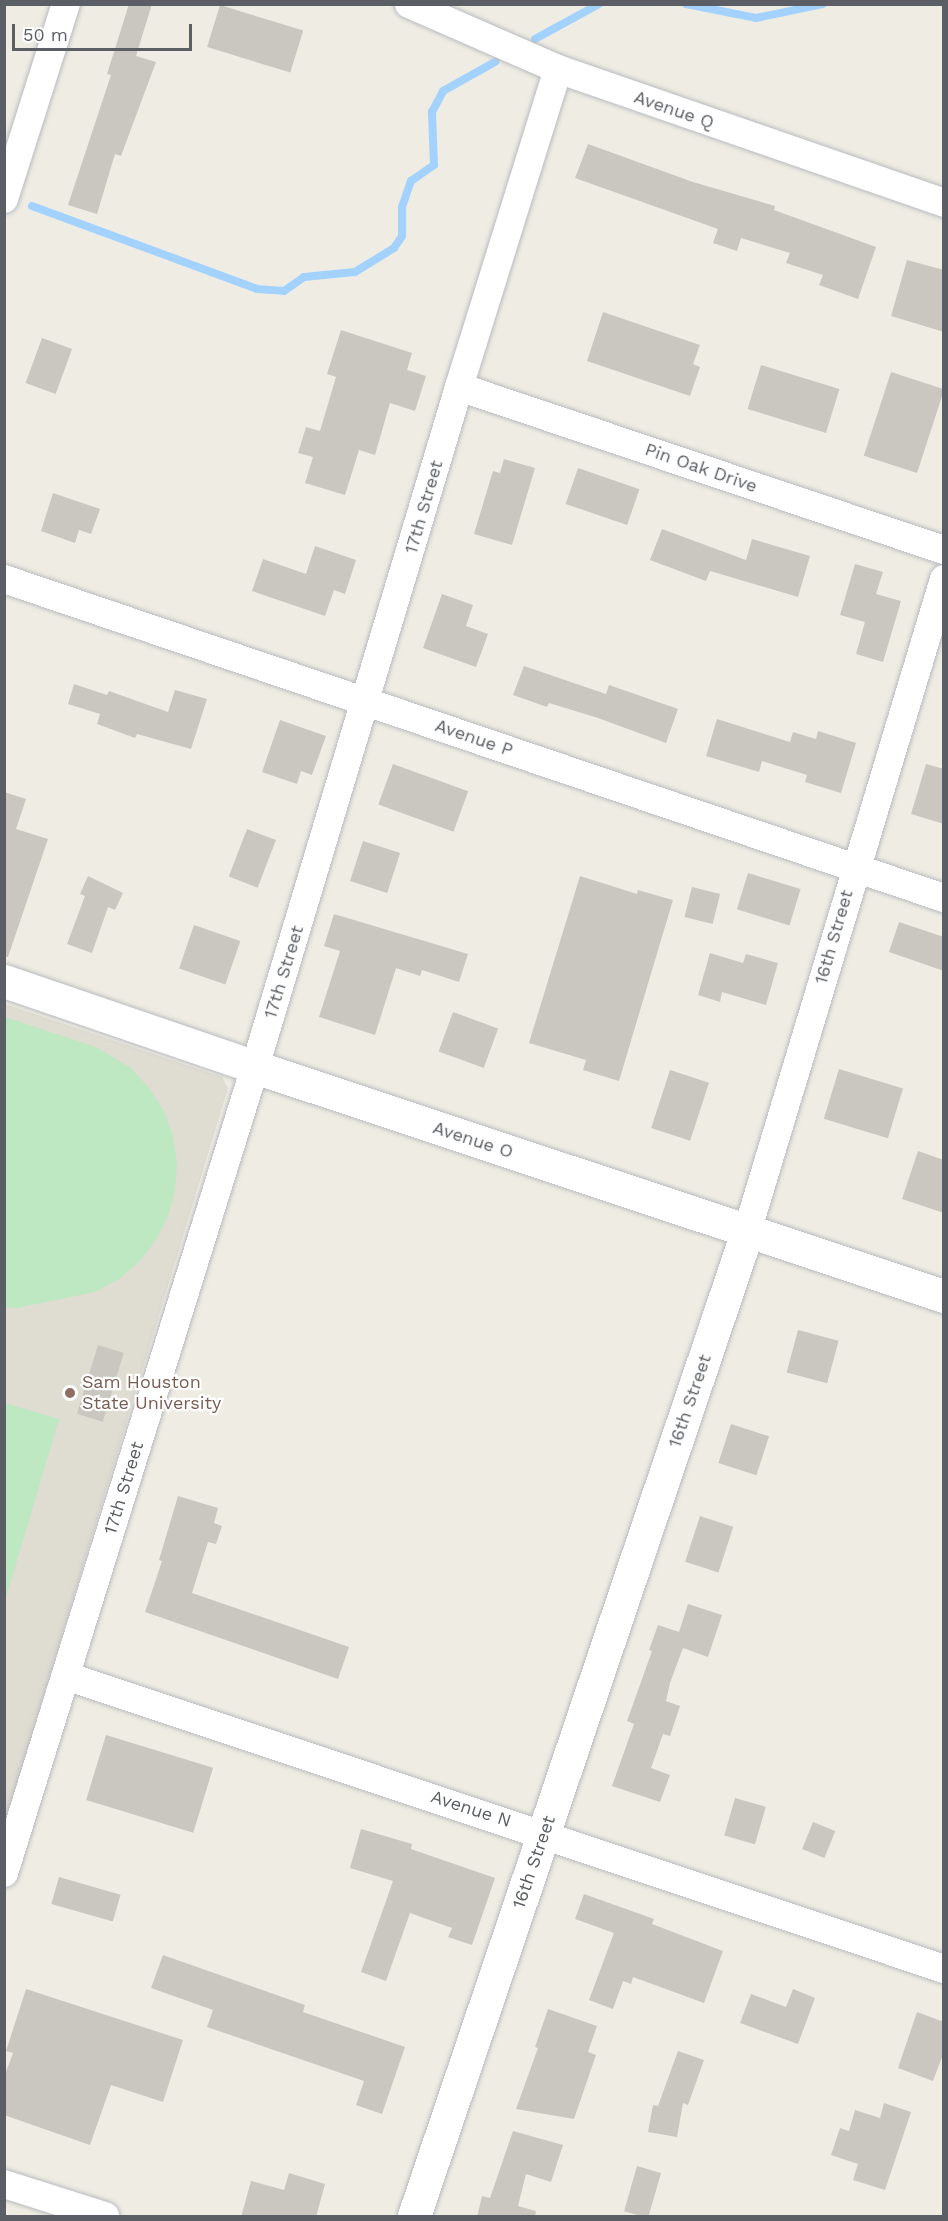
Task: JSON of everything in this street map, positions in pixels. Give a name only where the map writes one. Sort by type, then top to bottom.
[{"type":"street","points":[[4,199],[66,4]]},
{"type":"street","name":"Avenue Q","points":[[409,4],[558,69],[944,203]]},
{"type":"street","name":"17th Street","points":[[4,1873],[255,1067],[459,387],[558,69]]},
{"type":"street","name":"Pin Oak Drive","points":[[459,387],[944,550]]},
{"type":"street","name":"Avenue P","points":[[4,579],[944,898]]},
{"type":"street","name":"16th Street","points":[[414,2217],[747,1232],[944,579]]},
{"type":"street","name":"Avenue O","points":[[4,981],[747,1232],[944,1296]]},
{"type":"street","name":"Avenue N","points":[[66,1676],[544,1833],[944,1969]]},
{"type":"street","points":[[4,2184],[105,2217]]},
{"type":"shaded area","name":"Sam Houston State University","points":[[5,1004],[222,1077],[228,1088],[5,1823]]},
{"type":"green space","points":[[5,1017],[96,1047],[131,1068],[149,1088],[164,1111],[173,1136],[177,1163],[175,1190],[168,1216],[156,1240],[139,1262],[119,1279],[95,1292],[17,1308],[4,1307]]},
{"type":"green space","points":[[4,1403],[59,1419],[5,1601]]},
{"type":"building","points":[[129,4],[152,4],[136,56],[156,62],[121,156],[115,154],[97,214],[68,205],[111,75],[107,74]]},
{"type":"building","points":[[220,5],[303,30],[290,73],[207,47]]},
{"type":"building","points":[[588,144],[693,182],[775,206],[774,210],[876,247],[858,299],[819,285],[823,275],[786,263],[790,253],[741,238],[737,251],[713,243],[718,229],[575,178]]},
{"type":"building","points":[[907,260],[944,270],[944,332],[891,316]]},
{"type":"building","points":[[603,312],[700,345],[693,364],[700,367],[690,396],[587,361]]},
{"type":"building","points":[[341,330],[412,353],[407,370],[426,376],[415,411],[390,403],[375,455],[359,450],[345,495],[305,483],[313,457],[298,453],[306,427],[320,431],[336,377],[327,374]]},
{"type":"building","points":[[42,338],[72,349],[56,394],[26,383]]},
{"type":"building","points":[[761,365],[839,389],[826,433],[748,409]]},
{"type":"building","points":[[891,372],[944,389],[917,473],[864,456]]},
{"type":"building","points":[[504,459],[535,468],[512,545],[474,534],[493,471],[500,473]]},
{"type":"building","points":[[578,468],[639,489],[627,525],[566,504]]},
{"type":"building","points":[[53,493],[100,509],[91,534],[79,530],[75,543],[41,531]]},
{"type":"building","points":[[662,529],[746,560],[752,539],[810,556],[798,597],[710,571],[706,581],[650,560]]},
{"type":"building","points":[[315,546],[356,560],[345,594],[334,590],[325,616],[252,591],[263,559],[306,574]]},
{"type":"building","points":[[855,564],[883,572],[876,594],[901,601],[883,662],[856,654],[865,622],[840,615]]},
{"type":"building","points":[[442,594],[473,605],[466,626],[488,634],[476,667],[423,648]]},
{"type":"building","points":[[524,666],[606,694],[609,685],[678,709],[666,743],[598,718],[549,703],[547,707],[513,695]]},
{"type":"building","points":[[74,684],[107,695],[109,691],[168,712],[175,690],[207,699],[191,749],[137,734],[135,738],[97,724],[100,714],[68,704]]},
{"type":"building","points":[[717,719],[790,742],[793,732],[816,739],[818,731],[856,743],[841,793],[805,782],[807,775],[762,761],[759,772],[706,756]]},
{"type":"building","points":[[280,720],[326,736],[312,775],[301,771],[297,784],[262,772]]},
{"type":"building","points":[[393,764],[468,791],[453,832],[378,804]]},
{"type":"building","points":[[926,764],[944,769],[944,824],[911,814]]},
{"type":"building","points":[[4,792],[26,799],[16,829],[48,839],[8,957],[4,957]]},
{"type":"building","points":[[247,829],[276,840],[258,888],[229,877]]},
{"type":"building","points":[[363,841],[400,853],[387,893],[350,881]]},
{"type":"building","points":[[748,873],[801,889],[789,925],[737,909]]},
{"type":"building","points":[[88,876],[123,893],[115,910],[108,907],[92,953],[67,944],[85,896],[80,894]]},
{"type":"building","points":[[580,876],[637,894],[638,890],[673,900],[619,1081],[583,1070],[586,1060],[529,1043]]},
{"type":"building","points":[[692,887],[720,894],[713,924],[685,917]]},
{"type":"building","points":[[334,914],[468,954],[459,982],[422,970],[420,976],[396,968],[375,1035],[319,1017],[340,951],[324,946]]},
{"type":"building","points":[[899,922],[944,937],[944,971],[889,952]]},
{"type":"building","points":[[194,925],[240,941],[225,984],[179,968]]},
{"type":"building","points":[[710,953],[743,963],[746,954],[778,963],[766,1005],[722,992],[720,1002],[698,995]]},
{"type":"building","points":[[453,1012],[498,1028],[484,1068],[439,1051]]},
{"type":"building","points":[[839,1069],[903,1089],[888,1138],[824,1119]]},
{"type":"building","points":[[670,1070],[709,1083],[690,1141],[651,1128]]},
{"type":"building","points":[[918,1151],[944,1160],[944,1213],[902,1199]]},
{"type":"building","points":[[798,1330],[839,1341],[827,1383],[787,1373]]},
{"type":"building","points":[[98,1345],[124,1353],[103,1422],[77,1414]]},
{"type":"building","points":[[731,1424],[769,1436],[756,1475],[718,1463]]},
{"type":"building","points":[[178,1496],[218,1508],[214,1523],[222,1526],[216,1544],[208,1542],[192,1593],[349,1647],[338,1679],[145,1612],[162,1561],[159,1560]]},
{"type":"building","points":[[700,1516],[733,1527],[718,1572],[685,1562]]},
{"type":"building","points":[[688,1604],[722,1615],[708,1657],[683,1648],[670,1683],[666,1701],[680,1706],[670,1736],[663,1734],[651,1768],[670,1775],[660,1802],[612,1786],[634,1724],[627,1721],[652,1651],[649,1650],[658,1625],[679,1632]]},
{"type":"building","points":[[106,1735],[213,1768],[193,1833],[86,1800]]},
{"type":"building","points":[[735,1798],[766,1807],[755,1844],[724,1835]]},
{"type":"building","points":[[813,1822],[835,1831],[824,1858],[802,1849]]},
{"type":"building","points":[[361,1829],[412,1844],[411,1849],[495,1878],[472,1945],[448,1937],[452,1928],[410,1913],[386,1981],[361,1972],[393,1881],[350,1868]]},
{"type":"building","points":[[59,1877],[121,1895],[113,1922],[51,1904]]},
{"type":"building","points":[[584,1894],[654,1919],[652,1924],[723,1951],[704,2003],[633,1977],[631,1984],[623,1981],[613,2009],[589,2000],[614,1933],[575,1919]]},
{"type":"building","points":[[163,1955],[305,2005],[303,2012],[405,2047],[382,2114],[356,2105],[364,2081],[207,2027],[213,2010],[151,1988]]},
{"type":"building","points":[[26,1989],[183,2040],[163,2102],[111,2085],[90,2145],[4,2115],[4,2077],[13,2053],[6,2051]]},
{"type":"building","points":[[793,1989],[815,1998],[798,2044],[740,2023],[751,1994],[786,2007]]},
{"type":"building","points":[[548,2009],[597,2026],[588,2052],[596,2055],[574,2119],[516,2109],[538,2048],[535,2047]]},
{"type":"building","points":[[917,2012],[944,2022],[944,2052],[933,2081],[898,2068]]},
{"type":"building","points":[[678,2051],[704,2060],[688,2105],[683,2103],[677,2137],[648,2132],[653,2105],[658,2106]]},
{"type":"building","points":[[884,2103],[911,2112],[885,2190],[853,2180],[858,2164],[831,2155],[840,2128],[849,2131],[855,2110],[880,2118]]},
{"type":"building","points":[[513,2131],[563,2145],[551,2182],[526,2174],[518,2206],[536,2211],[535,2217],[477,2217],[482,2196],[490,2198]]},
{"type":"building","points":[[637,2166],[661,2173],[649,2216],[624,2211]]},
{"type":"building","points":[[289,2173],[325,2184],[316,2217],[241,2217],[251,2181],[284,2190]]},
{"type":"waterway","points":[[535,39],[599,4]]},
{"type":"waterway","points":[[686,4],[756,18],[823,4]]},
{"type":"waterway","points":[[32,206],[257,289],[284,291],[304,277],[355,272],[394,248],[402,236],[402,207],[411,181],[434,165],[432,112],[443,91],[495,62]]},
{"type":"place","name":"Sam Houston State University","points":[[70,1393]]}]
